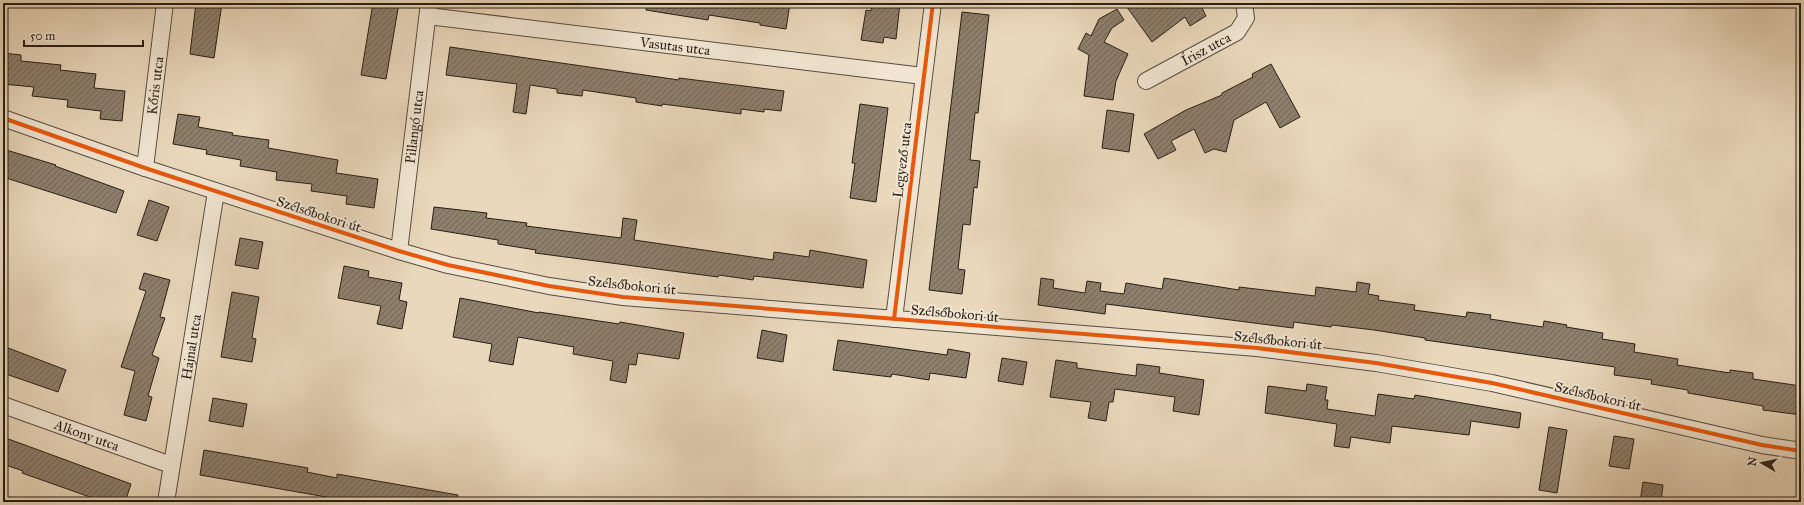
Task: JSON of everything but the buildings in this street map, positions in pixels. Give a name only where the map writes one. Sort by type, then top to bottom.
[{"type":"street","name":"Kőris utca","points":[[145,168],[165,3]]},
{"type":"street","name":"Legyező utca","points":[[894,319],[933,3]]},
{"type":"street","name":"Írisz utca","points":[[1146,81],[1237,32],[1246,18],[1244,3]]},
{"type":"street","name":"Vasutas utca","points":[[429,10],[923,76]]},
{"type":"street","name":"Pillangó utca","points":[[399,251],[429,10]]},
{"type":"street","name":"Szélsőbokori út","points":[[3,118],[216,192],[399,251],[448,265],[549,286],[616,296],[1257,348],[1376,363],[1492,383],[1762,445],[1801,451]]},
{"type":"street","name":"Hajnal utca","points":[[170,501],[171,465],[216,192]]},
{"type":"street","name":"Alkony utca","points":[[3,405],[171,465]]},
{"type":"cycle path","points":[[894,319],[933,3]]},
{"type":"cycle path","points":[[3,118],[145,168],[399,251],[448,265],[549,286],[623,297],[1257,348],[1376,363],[1492,383],[1762,445],[1801,451]]}]
